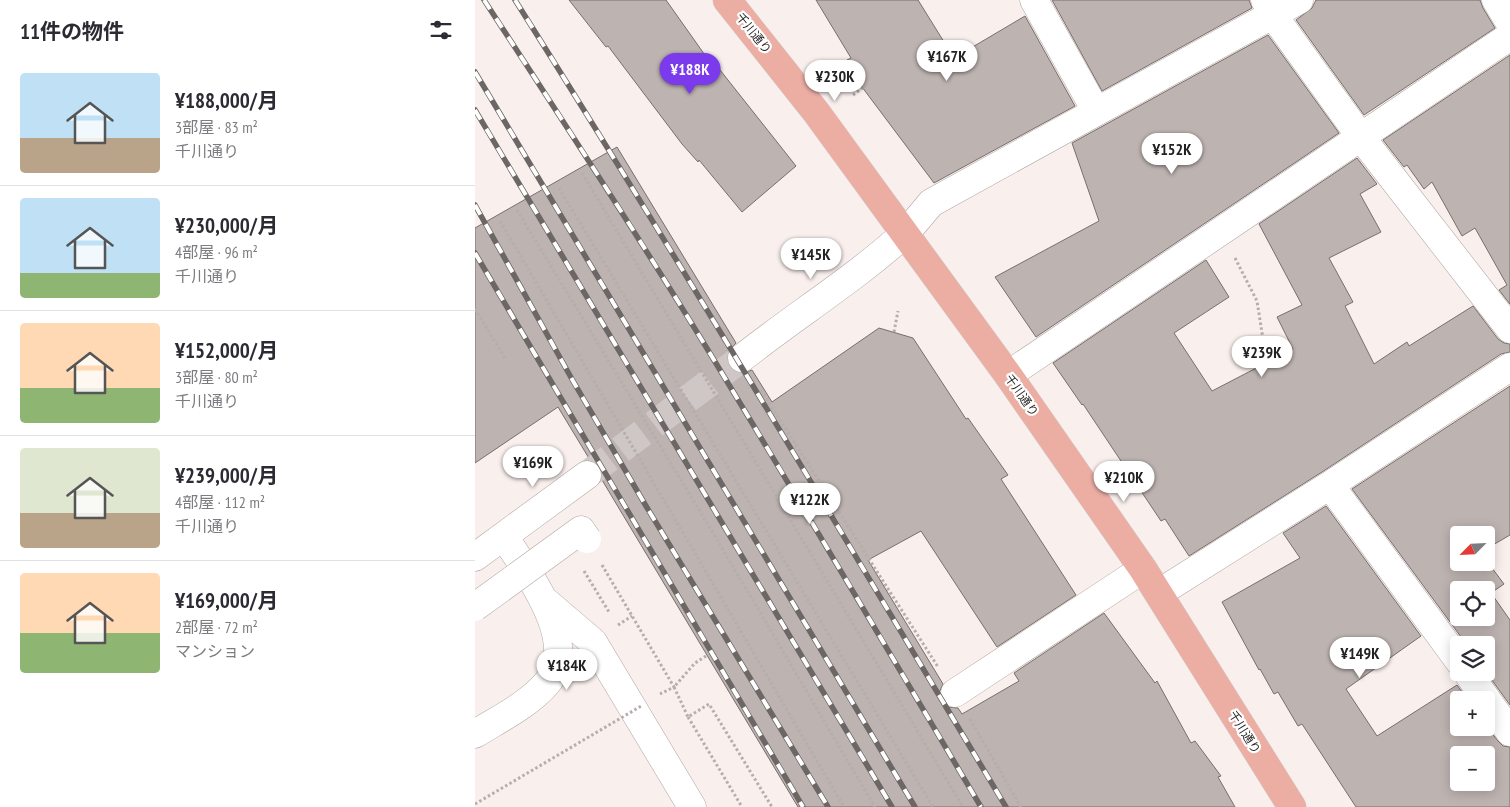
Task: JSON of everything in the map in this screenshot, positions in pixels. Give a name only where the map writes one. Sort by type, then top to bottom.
[{"type":"main road","name":"千川通り","points":[[727,0],[816,112],[1008,375],[1159,593],[1291,807]]},
{"type":"street","points":[[1034,0],[1096,111]]},
{"type":"street","points":[[742,358],[859,272],[905,234],[931,203],[1096,111],[1269,8],[1299,0]]},
{"type":"street","points":[[1496,0],[1510,23]]},
{"type":"street","points":[[1269,8],[1360,136],[1510,329]]},
{"type":"street","points":[[1008,375],[1510,36]]},
{"type":"street","points":[[1159,593],[1330,486],[1510,367]]},
{"type":"street","points":[[475,557],[587,474]]},
{"type":"street","points":[[1330,486],[1450,650]]},
{"type":"street","points":[[475,734],[526,703],[547,683],[557,665],[558,641],[545,601],[504,536]]},
{"type":"street","points":[[475,607],[591,538]]},
{"type":"street","points":[[955,693],[1143,569]]},
{"type":"street","points":[[545,601],[593,642],[692,807]]},
{"type":"street","points":[[1473,681],[1510,732]]},
{"type":"path","points":[[853,95],[865,86]]},
{"type":"path","points":[[583,173],[963,807]]},
{"type":"path","points":[[559,188],[933,807]]},
{"type":"path","points":[[517,210],[716,538],[875,807]]},
{"type":"path","points":[[500,221],[844,807]]},
{"type":"path","points":[[1232,252],[1257,301],[1263,339]]},
{"type":"path","points":[[475,309],[505,358]]},
{"type":"path","points":[[894,332],[898,311]]},
{"type":"path","points":[[761,390],[955,693],[1021,807]]},
{"type":"path","points":[[591,538],[632,616],[674,686],[688,717],[742,807]]},
{"type":"path","points":[[582,567],[610,614]]},
{"type":"path","points":[[614,620],[617,625],[632,616]]},
{"type":"path","points":[[669,689],[695,663],[706,656]]},
{"type":"path","points":[[688,717],[709,704],[773,807]]},
{"type":"path","points":[[475,804],[643,705]]},
{"type":"building","points":[[569,0],[666,0],[707,58],[709,56],[796,166],[742,212],[699,160],[698,162],[682,144],[608,46],[606,47]]},
{"type":"building","points":[[816,0],[918,0],[954,58],[1025,16],[1075,106],[934,183],[856,79],[847,60],[851,58]]},
{"type":"building","points":[[1052,0],[1249,0],[1252,8],[1102,91]]},
{"type":"building","points":[[1316,0],[1480,0],[1495,28],[1364,115],[1296,20],[1312,8]]},
{"type":"building","points":[[1268,35],[1339,133],[1036,337],[995,277],[1099,221],[1072,143]]},
{"type":"building","points":[[1510,55],[1510,304],[1499,290],[1507,285],[1475,228],[1462,236],[1432,182],[1424,189],[1407,165],[1404,167],[1383,140]]},
{"type":"building","points":[[617,147],[736,343],[727,353],[727,361],[730,368],[736,372],[744,373],[752,370],[772,402],[879,328],[913,338],[966,419],[968,418],[1008,475],[1001,479],[1076,595],[997,647],[921,531],[868,560],[943,684],[939,693],[942,702],[948,707],[958,708],[962,714],[1019,681],[1014,673],[1104,613],[1155,683],[1157,681],[1191,743],[1195,741],[1221,776],[1218,777],[1235,807],[798,807],[602,480],[600,466],[590,460],[558,407],[475,463],[475,228]]},
{"type":"building","points":[[1357,158],[1377,184],[1360,194],[1381,232],[1329,258],[1353,302],[1345,306],[1374,364],[1407,342],[1409,346],[1473,306],[1498,339],[1510,344],[1510,352],[1501,354],[1322,472],[1189,556],[1165,519],[1161,521],[1083,404],[1053,363],[1206,260],[1229,297],[1174,333],[1212,391],[1293,349],[1277,317],[1302,305],[1259,224]]},
{"type":"building","points":[[1510,386],[1510,535],[1495,544],[1495,526],[1450,526],[1450,571],[1494,571],[1504,584],[1495,590],[1495,581],[1450,581],[1450,622],[1352,489]]},
{"type":"building","points":[[1326,506],[1421,636],[1346,689],[1377,736],[1457,685],[1461,691],[1450,691],[1450,736],[1494,736],[1503,746],[1510,747],[1510,807],[1356,807],[1302,724],[1298,726],[1278,692],[1274,694],[1222,602],[1300,558],[1283,533]]},
{"type":"building","points":[[1495,599],[1510,620],[1510,705],[1493,681],[1495,681],[1495,636],[1460,636],[1453,626],[1495,626]]},
{"type":"tunnel","points":[[587,475],[742,358]]},
{"type":"railway","points":[[484,0],[700,337],[981,807]]},
{"type":"railway","points":[[515,0],[824,503],[1006,807]]},
{"type":"railway","points":[[475,72],[915,807]]},
{"type":"railway","points":[[475,110],[892,807]]},
{"type":"railway","points":[[475,205],[573,381],[646,506],[828,807]]},
{"type":"railway","points":[[475,253],[803,807]]}]
